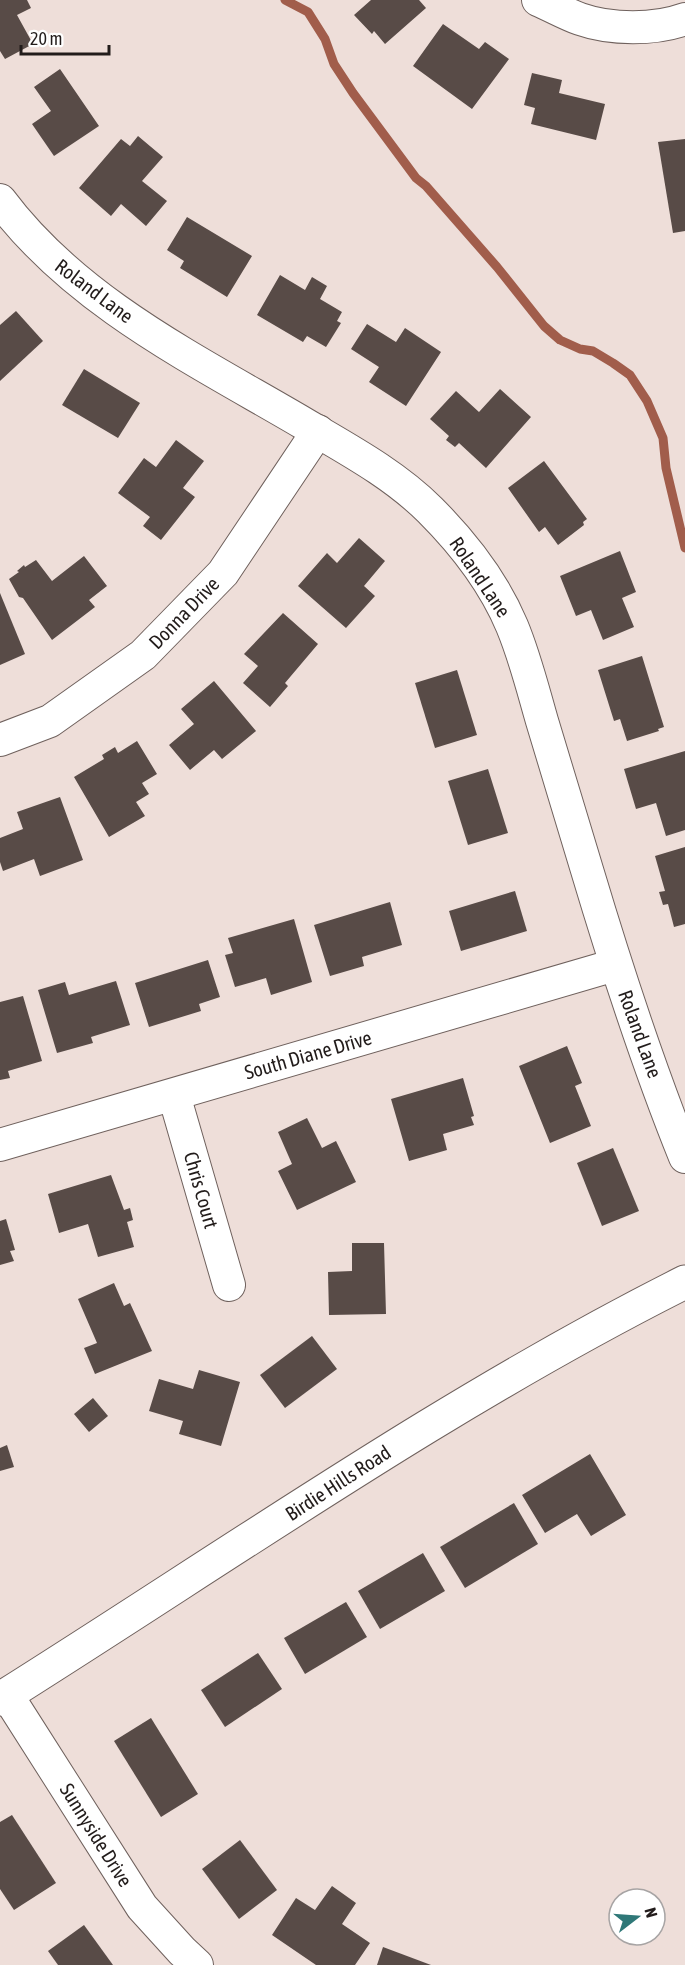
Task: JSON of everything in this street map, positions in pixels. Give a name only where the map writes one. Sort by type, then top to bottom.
[{"type":"main road","name":"Birdie Hills Road","points":[[3,1697],[420,1430],[617,1316],[685,1282]]},
{"type":"street","points":[[538,0],[581,20],[622,27],[669,25],[685,19]]},
{"type":"street","name":"Roland Lane","points":[[0,200],[9,233],[51,258],[129,319],[380,468],[429,508],[460,543],[491,587],[512,626],[615,965],[685,1157]]},
{"type":"street","name":"Donna Drive","points":[[0,740],[50,721],[143,655],[223,573],[318,431]]},
{"type":"street","name":"South Diane Drive","points":[[0,1145],[615,965]]},
{"type":"street","name":"Chris Court","points":[[174,1095],[229,1285]]},
{"type":"street","name":"Sunnyside Drive","points":[[3,1697],[142,1907],[182,1952],[197,1965]]},
{"type":"building","points":[[0,0],[27,0],[31,8],[17,15],[33,44],[5,59],[0,51]]},
{"type":"building","points":[[371,0],[419,0],[426,8],[385,44],[374,31],[372,34],[354,15]]},
{"type":"building","points":[[443,24],[479,49],[485,42],[509,59],[472,109],[413,66]]},
{"type":"building","points":[[60,69],[99,126],[54,156],[32,124],[51,111],[34,87]]},
{"type":"building","points":[[532,73],[562,80],[559,93],[605,104],[596,140],[531,124],[535,108],[524,105]]},
{"type":"building","points":[[138,136],[163,157],[142,181],[167,201],[146,226],[121,204],[111,216],[79,188],[121,139],[130,146]]},
{"type":"building","points":[[685,139],[685,231],[673,233],[658,142]]},
{"type":"building","points":[[187,217],[252,256],[227,297],[180,268],[184,261],[167,250]]},
{"type":"building","points":[[280,275],[305,290],[312,277],[327,286],[320,299],[342,312],[337,321],[341,323],[326,347],[307,336],[303,342],[257,315]]},
{"type":"building","points":[[16,311],[43,341],[0,381],[0,325]]},
{"type":"building","points":[[367,324],[396,342],[405,328],[441,352],[406,406],[369,382],[379,367],[351,349]]},
{"type":"building","points":[[84,369],[140,403],[118,438],[62,405]]},
{"type":"building","points":[[500,389],[531,417],[486,468],[459,443],[455,447],[446,440],[449,436],[430,419],[456,391],[479,412]]},
{"type":"building","points":[[176,440],[204,461],[183,488],[195,497],[161,540],[143,526],[150,517],[118,493],[144,458],[156,467]]},
{"type":"building","points":[[544,461],[587,519],[583,522],[584,525],[558,545],[545,527],[539,532],[508,488]]},
{"type":"building","points":[[359,538],[385,561],[364,586],[375,596],[346,628],[298,586],[327,553],[337,563]]},
{"type":"building","points":[[620,551],[636,592],[622,598],[634,627],[603,640],[591,610],[576,616],[560,576]]},
{"type":"building","points":[[84,556],[107,586],[89,600],[95,607],[52,640],[23,598],[19,597],[9,579],[24,565],[25,567],[36,560],[52,581]]},
{"type":"building","points":[[0,593],[25,654],[0,665]]},
{"type":"building","points":[[283,613],[318,644],[285,683],[288,686],[270,707],[243,683],[258,666],[244,654]]},
{"type":"building","points":[[642,656],[664,727],[658,729],[659,731],[627,741],[620,719],[614,721],[598,670]]},
{"type":"building","points":[[457,670],[477,735],[435,748],[415,683]]},
{"type":"building","points":[[214,681],[256,731],[222,759],[214,750],[190,770],[169,745],[194,724],[181,709]]},
{"type":"building","points":[[137,741],[157,774],[142,783],[149,794],[136,802],[145,816],[109,837],[74,777],[104,759],[102,755],[115,747],[118,753]]},
{"type":"building","points":[[685,751],[685,830],[666,836],[656,803],[636,809],[624,769]]},
{"type":"building","points":[[488,769],[508,833],[468,845],[448,781]]},
{"type":"building","points":[[60,797],[83,860],[40,876],[34,859],[3,871],[0,862],[0,838],[23,829],[17,812]]},
{"type":"building","points":[[685,847],[685,924],[674,927],[668,904],[663,905],[659,892],[665,891],[655,856]]},
{"type":"building","points":[[515,891],[527,931],[461,951],[449,911]]},
{"type":"building","points":[[390,902],[402,945],[362,957],[364,966],[330,976],[314,925]]},
{"type":"building","points":[[294,919],[312,982],[271,995],[266,978],[235,987],[225,955],[233,953],[228,938]]},
{"type":"building","points":[[208,960],[220,997],[199,1004],[201,1011],[149,1027],[135,983]]},
{"type":"building","points":[[116,981],[130,1025],[91,1037],[93,1043],[57,1053],[38,990],[65,982],[69,995]]},
{"type":"building","points":[[23,996],[42,1061],[8,1071],[10,1078],[0,1080],[0,1002]]},
{"type":"building","points":[[567,1046],[582,1083],[575,1086],[591,1126],[550,1143],[519,1066]]},
{"type":"building","points":[[463,1078],[474,1116],[471,1117],[474,1125],[443,1134],[447,1150],[409,1161],[391,1099]]},
{"type":"building","points":[[307,1118],[322,1148],[336,1141],[356,1182],[297,1210],[278,1171],[292,1164],[278,1132]]},
{"type":"building","points":[[613,1148],[639,1211],[602,1226],[577,1163]]},
{"type":"building","points":[[111,1175],[124,1210],[130,1208],[133,1220],[127,1222],[134,1247],[98,1257],[88,1224],[59,1233],[48,1194]]},
{"type":"building","points":[[6,1219],[15,1250],[10,1251],[14,1261],[0,1265],[0,1221]]},
{"type":"building","points":[[352,1243],[384,1243],[386,1314],[329,1315],[328,1272],[352,1271]]},
{"type":"building","points":[[114,1283],[124,1306],[130,1303],[152,1351],[95,1374],[84,1348],[97,1343],[78,1299]]},
{"type":"building","points":[[312,1336],[337,1369],[285,1408],[260,1375]]},
{"type":"building","points":[[199,1370],[240,1382],[221,1446],[179,1434],[183,1421],[149,1411],[159,1379],[193,1389]]},
{"type":"building","points":[[93,1398],[108,1416],[89,1432],[74,1414]]},
{"type":"building","points":[[7,1445],[14,1467],[0,1471],[0,1448]]},
{"type":"building","points":[[590,1454],[626,1515],[591,1536],[577,1514],[545,1533],[522,1495]]},
{"type":"building","points":[[514,1503],[538,1544],[465,1588],[440,1547]]},
{"type":"building","points":[[423,1553],[445,1591],[380,1629],[358,1591]]},
{"type":"building","points":[[346,1602],[367,1637],[305,1674],[284,1638]]},
{"type":"building","points":[[258,1653],[282,1689],[225,1727],[201,1690]]},
{"type":"building","points":[[151,1718],[198,1794],[161,1817],[114,1741]]},
{"type":"building","points":[[12,1815],[56,1883],[14,1910],[0,1889],[0,1822]]},
{"type":"building","points":[[240,1840],[277,1890],[239,1919],[202,1869]]},
{"type":"building","points":[[332,1886],[356,1903],[342,1924],[370,1943],[355,1965],[316,1965],[272,1935],[296,1898],[315,1910]]},
{"type":"building","points":[[84,1925],[113,1965],[58,1965],[48,1951]]},
{"type":"building","points":[[383,1947],[431,1965],[377,1965]]},
{"type":"waterway","points":[[285,0],[308,12],[325,39],[334,64],[416,178],[426,186],[497,267],[544,326],[560,340],[580,349],[593,351],[630,375],[647,401],[663,438],[666,468],[685,548]]}]
